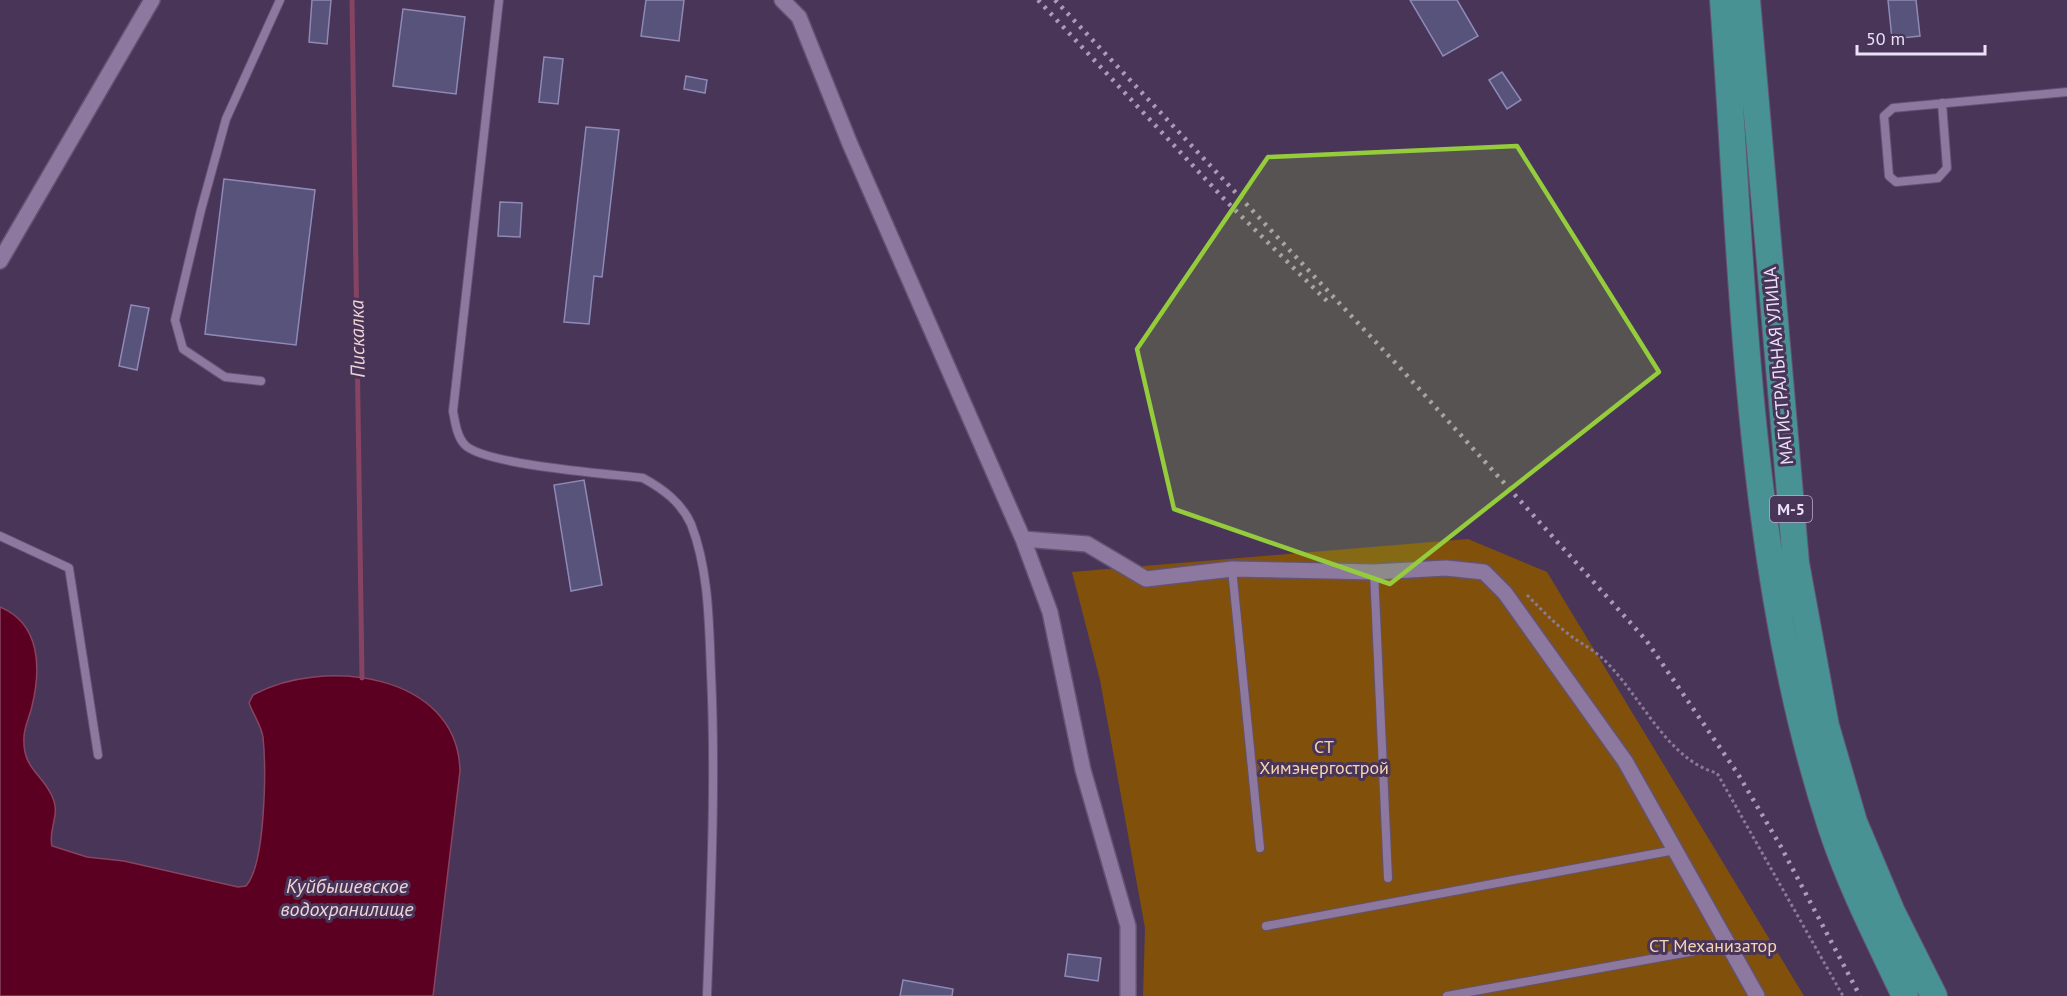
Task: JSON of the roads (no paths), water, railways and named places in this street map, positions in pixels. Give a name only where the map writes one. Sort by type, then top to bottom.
[{"type":"highway","name":"МАГИСТРАЛЬНАЯ УЛИЦА","points":[[1723,0],[1750,377],[1771,567],[1802,726],[1831,829],[1866,915],[1905,996]]},
{"type":"highway","name":"МАГИСТРАЛЬНАЯ УЛИЦА","points":[[1747,0],[1796,562],[1824,714],[1854,822],[1892,912],[1934,996]]},
{"type":"street","points":[[0,261],[152,0]]},
{"type":"street","points":[[782,0],[799,17],[850,144],[1023,538],[1050,612],[1083,770],[1128,926],[1128,996]]},
{"type":"street","points":[[1023,538],[1087,544],[1146,579],[1232,569],[1374,572],[1446,568],[1484,572],[1505,593],[1625,761],[1757,996]]},
{"type":"lane","points":[[261,381],[225,377],[183,349],[175,320],[201,210],[226,119],[280,0]]},
{"type":"lane","points":[[499,0],[453,411],[456,428],[466,446],[489,457],[643,478],[662,489],[678,503],[690,523],[699,552],[709,618],[714,732],[707,996]]},
{"type":"lane","points":[[1942,103],[1947,168],[1944,174],[1938,178],[1896,182],[1889,176],[1884,116],[1887,111],[1942,103],[2067,92]]},
{"type":"lane","points":[[0,536],[69,568],[98,755]]},
{"type":"lane","points":[[1232,569],[1260,848]]},
{"type":"lane","points":[[1374,572],[1388,878]]},
{"type":"lane","points":[[1266,926],[1676,850]]},
{"type":"lane","points":[[1447,996],[1728,945]]},
{"type":"water","name":"Куйбышевское водохранилище","points":[[0,607],[24,624],[35,649],[37,677],[24,733],[24,748],[30,765],[45,784],[54,801],[52,846],[87,857],[124,861],[238,887],[246,886],[253,874],[258,857],[264,791],[263,737],[249,703],[253,695],[281,683],[314,677],[348,676],[381,682],[412,693],[436,712],[453,738],[460,771],[433,996],[0,996]]},
{"type":"waterway","name":"Пискалка","points":[[352,0],[362,678]]},
{"type":"railway","points":[[1038,0],[1226,201],[1331,305]]},
{"type":"railway","points":[[1055,0],[1402,370],[1646,640],[1738,774],[1780,845],[1860,996]]},
{"type":"park label","name":"СТ Химэнергострой","points":[[1324,756]]},
{"type":"park label","name":"СТ Механизатор","points":[[1713,945]]}]
